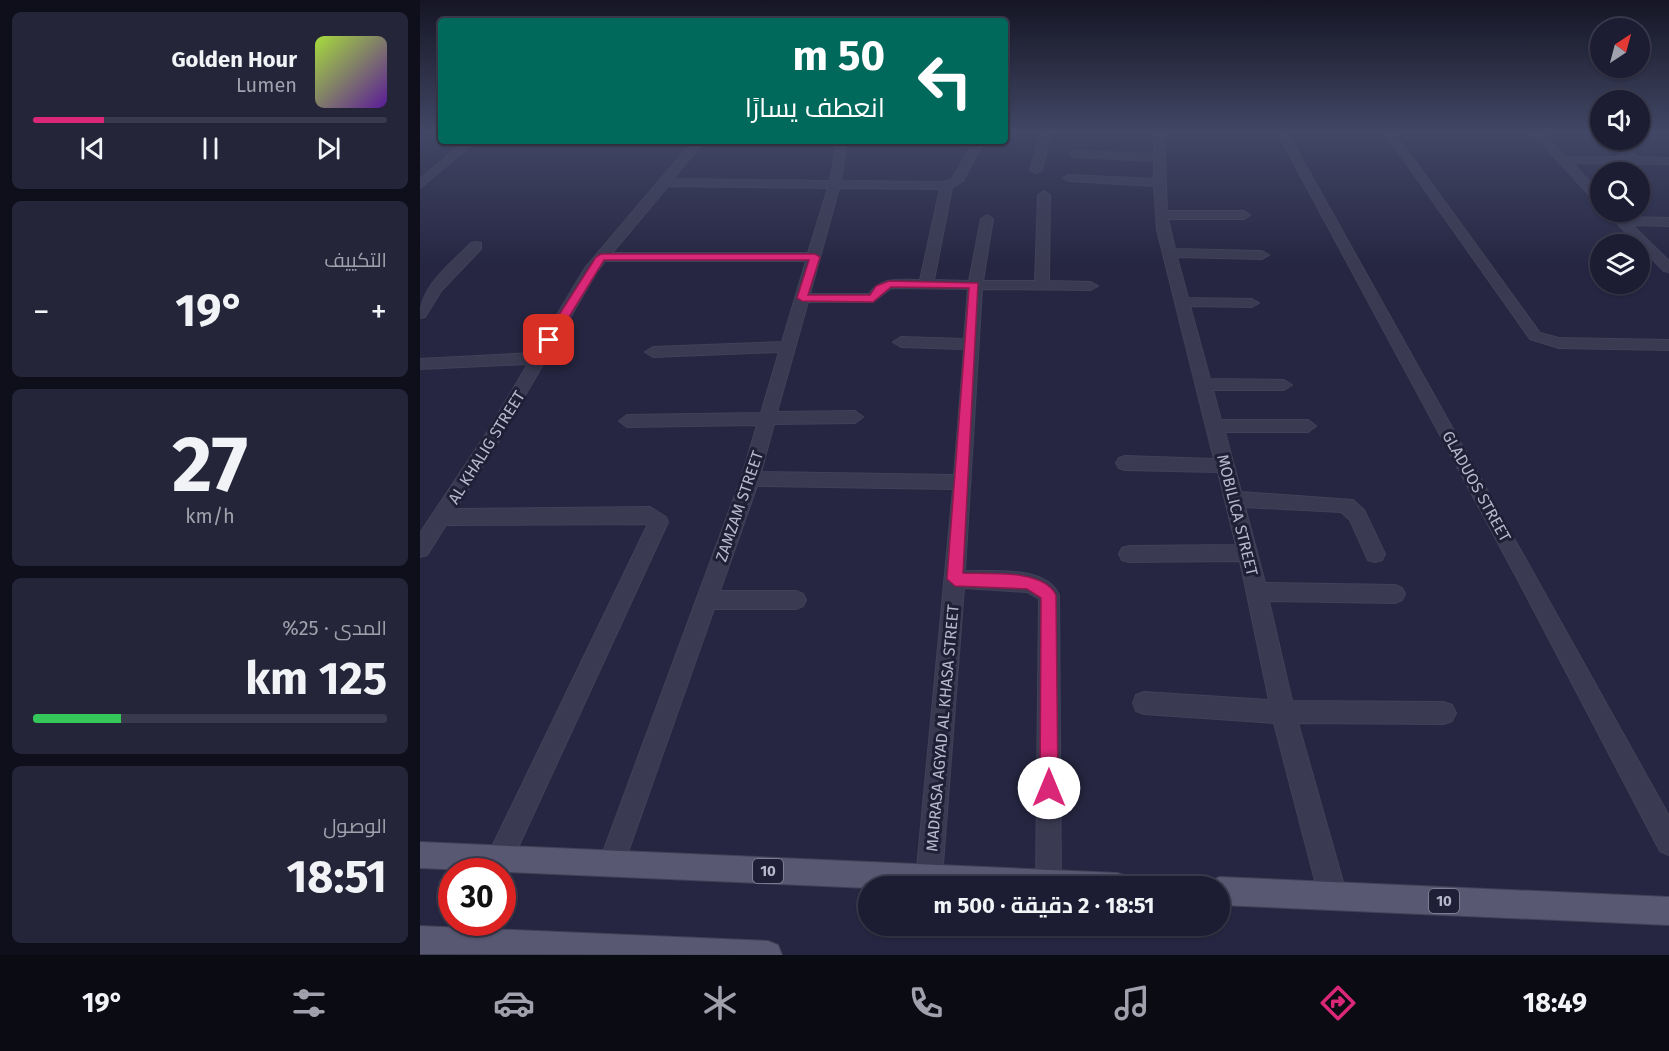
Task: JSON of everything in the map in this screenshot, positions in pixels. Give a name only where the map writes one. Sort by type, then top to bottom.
[{"type":"main road","name":"10","points":[[420,855],[500,858]]},
{"type":"main road","name":"10","points":[[516,859],[887,876]]},
{"type":"main road","name":"10","points":[[1230,891],[1668,913]]},
{"type":"main road","points":[[420,940],[768,955]]},
{"type":"street","name":"AL KHALIG STREET","points":[[420,549],[492,438],[601,257],[668,177]]},
{"type":"street","name":"ZAMZAM STREET","points":[[612,863],[750,479],[836,177]]},
{"type":"street","points":[[663,182],[946,186],[957,181],[959,177]]},
{"type":"street","name":"MOBILICA STREET","points":[[1160,177],[1162,215],[1169,253],[1248,553],[1283,712],[1333,896]]},
{"type":"street","name":"GLADUOS STREET","points":[[1307,177],[1524,572],[1669,842]]},
{"type":"street","points":[[1421,177],[1535,336],[1559,343],[1669,345]]},
{"type":"street","points":[[1579,177],[1590,188]]},
{"type":"street","points":[[1070,178],[1160,183]]},
{"type":"street","points":[[926,284],[946,186]]},
{"type":"street","points":[[1042,286],[1044,195]]},
{"type":"street","points":[[1162,215],[1244,215]]},
{"type":"street","name":"MADRASA AGYAD AL KHASA STREET","points":[[929,876],[963,482],[975,285],[987,219]]},
{"type":"street","points":[[1650,220],[1669,222]]},
{"type":"street","points":[[1623,222],[1669,268]]},
{"type":"street","points":[[420,314],[435,289],[476,246]]},
{"type":"street","points":[[1169,253],[1262,255]]},
{"type":"street","points":[[601,257],[815,257]]},
{"type":"street","points":[[802,298],[870,299],[877,296],[880,288],[886,285],[1091,286]]},
{"type":"street","points":[[1182,302],[1252,303]]},
{"type":"street","points":[[900,342],[971,344]]},
{"type":"street","points":[[653,352],[788,347]]},
{"type":"street","points":[[420,364],[539,358]]},
{"type":"street","points":[[1204,384],[1284,386]]},
{"type":"street","points":[[627,421],[855,417]]},
{"type":"street","points":[[1215,426],[1308,426]]},
{"type":"street","points":[[1125,463],[1225,466]]},
{"type":"street","points":[[750,479],[963,482]]},
{"type":"street","points":[[1234,499],[1347,505],[1355,511],[1375,554]]},
{"type":"street","points":[[442,517],[650,515],[659,522],[500,858]]},
{"type":"street","points":[[1129,554],[1248,553]]},
{"type":"street","points":[[955,579],[1030,583],[1048,595],[1048,876]]},
{"type":"street","points":[[1257,592],[1395,594]]},
{"type":"street","points":[[707,600],[796,600]]},
{"type":"street","points":[[1144,703],[1283,712],[1444,713]]},
{"type":"route","points":[[549,340],[590,271],[601,257],[815,257],[802,298],[873,298],[877,296],[880,288],[889,284],[975,285],[955,579],[1030,583],[1040,587],[1048,595],[1050,604],[1049,788]]}]
